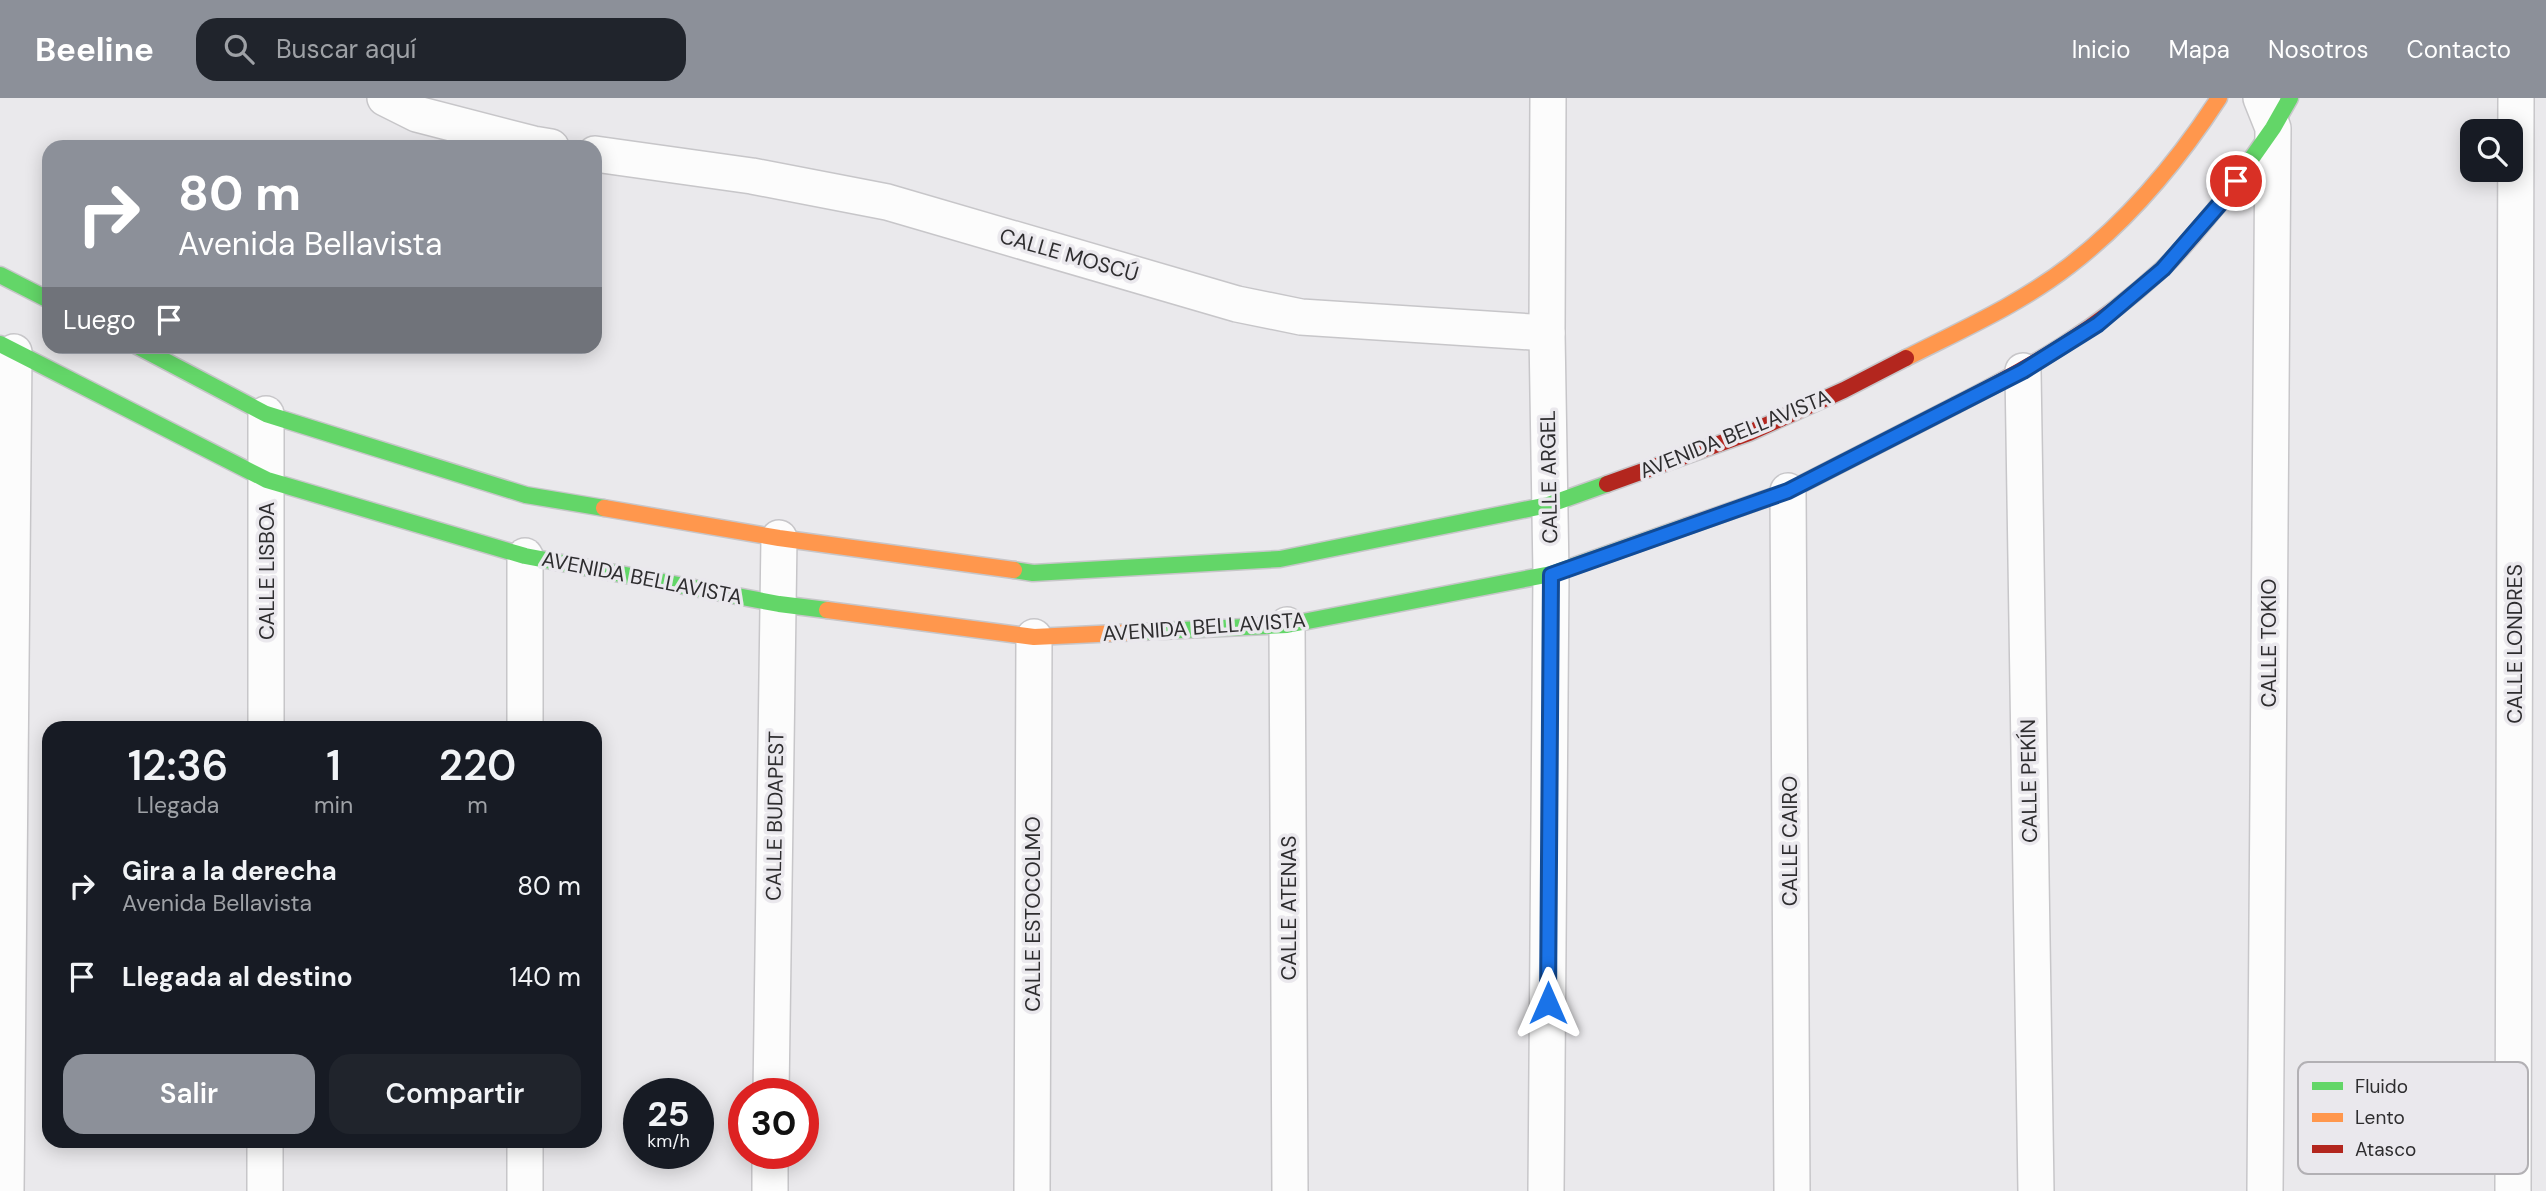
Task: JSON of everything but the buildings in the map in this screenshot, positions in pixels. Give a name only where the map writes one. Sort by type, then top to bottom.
[{"type":"street","points":[[385,98],[417,114],[518,140]]},
{"type":"street","name":"CALLE ARGEL","points":[[1546,1191],[1551,575],[1546,333],[1548,98]]},
{"type":"street","name":"AVENIDA BELLAVISTA","points":[[152,354],[266,414],[526,495],[779,538],[1033,573],[1280,559],[1548,505],[1749,433],[1844,390],[2011,304],[2069,266],[2123,219],[2189,144],[2219,98]]},
{"type":"street","name":"AVENIDA BELLAVISTA","points":[[7,348],[267,480],[525,556],[779,604],[1034,637],[1287,625],[1551,575],[1788,491],[2023,371],[2098,324],[2163,269],[2224,199],[2267,113],[2290,98]]},
{"type":"street","name":"CALLE LONDRES","points":[[2513,1062],[2516,98]]},
{"type":"street","name":"CALLE TOKIO","points":[[2265,1191],[2267,113]]},
{"type":"street","name":"CALLE MOSCÚ","points":[[602,154],[752,176],[887,202],[1237,304],[1301,317],[1546,333]]},
{"type":"street","points":[[0,275],[42,296]]},
{"type":"street","points":[[6,1191],[7,348]]},
{"type":"street","name":"CALLE PEKÍN","points":[[2023,371],[2036,1191]]},
{"type":"street","name":"CALLE LISBOA","points":[[266,414],[266,721]]},
{"type":"street","name":"CALLE CAIRO","points":[[1788,491],[1792,1191]]},
{"type":"street","name":"CALLE BUDAPEST","points":[[771,1078],[779,538]]},
{"type":"street","points":[[525,556],[525,721]]},
{"type":"street","name":"CALLE ATENAS","points":[[1287,625],[1290,1191]]},
{"type":"street","name":"CALLE ESTOCOLMO","points":[[1032,1191],[1034,637]]},
{"type":"street","points":[[265,1148],[265,1191]]},
{"type":"street","points":[[525,1148],[525,1191]]},
{"type":"street","points":[[769,1191],[770,1169]]},
{"type":"traffic: fast","points":[[2221,202],[2273,128],[2290,98]]},
{"type":"traffic: fast","points":[[0,275],[42,296]]},
{"type":"traffic: fast","points":[[0,344],[267,480],[525,556],[779,604],[827,610]]},
{"type":"traffic: fast","points":[[152,354],[266,414],[526,495],[604,508]]},
{"type":"traffic: fast","points":[[1014,570],[1033,573],[1280,559],[1548,505],[1607,484]]},
{"type":"traffic: fast","points":[[1139,632],[1287,625],[1551,574],[1687,526]]},
{"type":"traffic: slow","points":[[1906,358],[2031,292],[2091,248],[2132,209],[2169,167],[2219,98]]},
{"type":"traffic: slow","points":[[1687,526],[1788,491],[1956,405]]},
{"type":"traffic: slow","points":[[604,508],[779,538],[1014,570]]},
{"type":"traffic: slow","points":[[827,610],[1034,637],[1139,632]]},
{"type":"traffic: jam","points":[[1956,405],[2037,361],[2113,310],[2169,262],[2221,202]]},
{"type":"traffic: jam","points":[[1607,484],[1749,433],[1844,390],[1906,358]]},
{"type":"route","points":[[1548,1003],[1551,575],[1788,491],[2023,371],[2098,324],[2163,269],[2224,199],[2236,181]]}]
